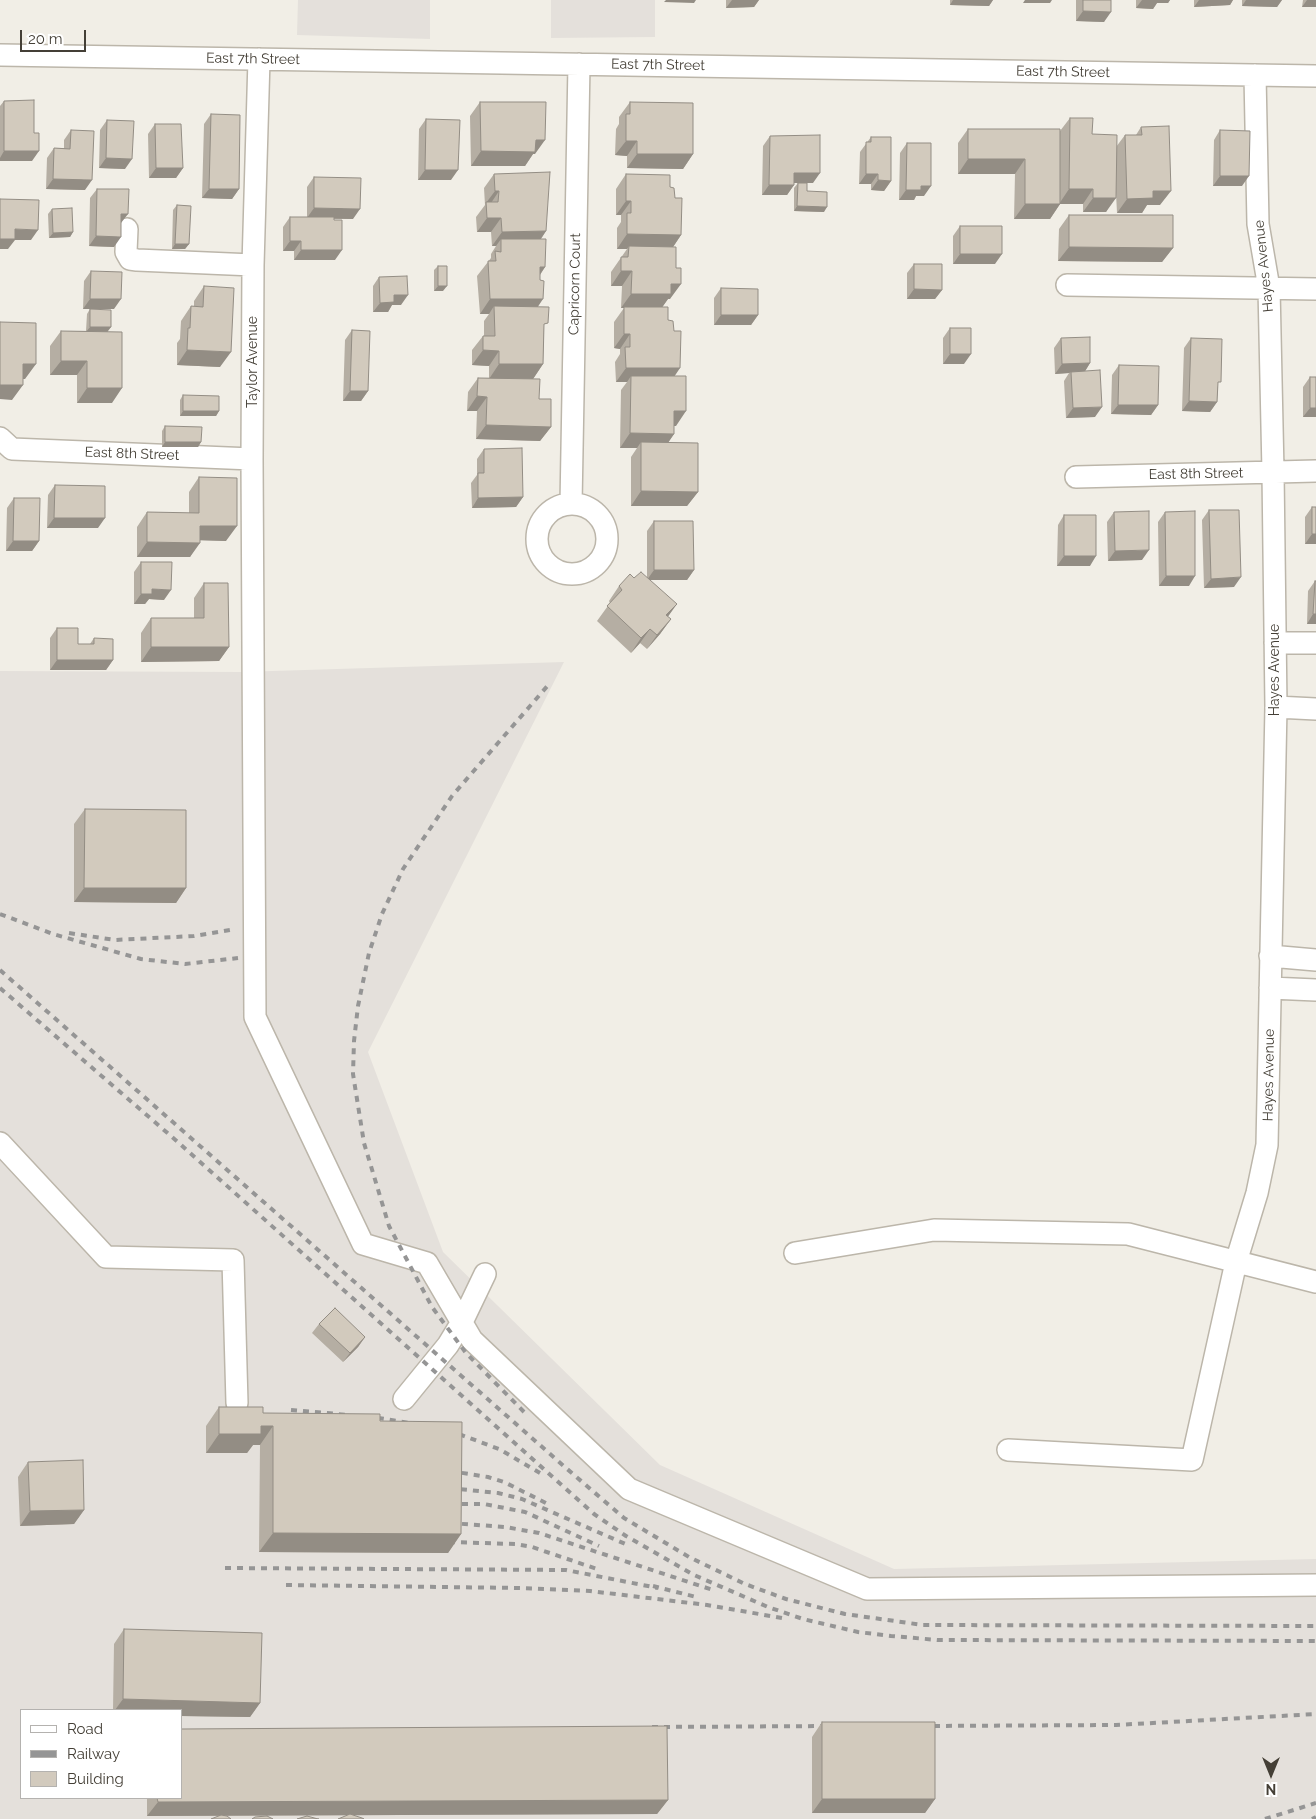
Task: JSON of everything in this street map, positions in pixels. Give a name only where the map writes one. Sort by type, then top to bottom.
[{"type":"street","name":"East 7th Street","points":[[0,55],[1316,76]]},
{"type":"street","name":"Taylor Avenue","points":[[259,59],[253,265],[252,459],[255,1016],[363,1244],[427,1263],[472,1340],[629,1489],[867,1589],[1316,1585]]},
{"type":"street","name":"Capricorn Court","points":[[571,504],[579,64]]},
{"type":"street","name":"Hayes Avenue","points":[[1008,1450],[1192,1460],[1236,1262],[1257,1193],[1267,1144],[1276,707],[1269,288],[1258,224],[1255,75]]},
{"type":"street","points":[[127,229],[126,252],[130,259],[253,265]]},
{"type":"street","points":[[1067,285],[1316,289]]},
{"type":"street","name":"East 8th Street","points":[[6,444],[252,459]]},
{"type":"street","name":"East 8th Street","points":[[1076,477],[1316,471]]},
{"type":"street","points":[[1275,643],[1316,643]]},
{"type":"street","points":[[1276,707],[1316,709]]},
{"type":"street","points":[[1270,956],[1316,960]]},
{"type":"street","points":[[1270,988],[1316,990]]},
{"type":"street","points":[[0,1143],[106,1257],[233,1260],[237,1403]]},
{"type":"street","points":[[795,1252],[934,1230],[1128,1234],[1316,1282]]},
{"type":"street","points":[[404,1399],[444,1351],[462,1322],[485,1274]]},
{"type":"shaded area","points":[[298,0],[430,0],[430,39],[297,35]]},
{"type":"shaded area","points":[[551,0],[655,0],[655,37],[551,38]]},
{"type":"shaded area","points":[[564,662],[368,1052],[443,1252],[660,1465],[894,1569],[1316,1559],[1316,1819],[0,1819],[0,671],[240,672]]},
{"type":"building","points":[[1083,0],[1111,0],[1111,12],[1083,11]]},
{"type":"building","points":[[34,100],[34,133],[39,133],[39,151],[4,151],[4,101]]},
{"type":"building","points":[[480,102],[546,102],[545,140],[536,140],[535,152],[481,151]]},
{"type":"building","points":[[630,102],[693,103],[693,154],[637,154],[637,141],[626,141],[626,114],[630,114]]},
{"type":"building","points":[[211,114],[240,115],[239,189],[209,189]]},
{"type":"building","points":[[1070,118],[1093,118],[1092,134],[1117,135],[1116,198],[1093,198],[1093,189],[1069,189]]},
{"type":"building","points":[[426,119],[460,120],[458,170],[425,170]]},
{"type":"building","points":[[107,120],[134,121],[132,159],[106,158]]},
{"type":"building","points":[[155,124],[181,124],[183,168],[156,168]]},
{"type":"building","points":[[1169,126],[1171,191],[1153,191],[1153,198],[1127,199],[1125,135],[1142,135],[1141,127]]},
{"type":"building","points":[[968,129],[1060,129],[1060,204],[1025,204],[1025,159],[968,159]]},
{"type":"building","points":[[71,130],[94,131],[92,180],[53,179],[54,148],[70,149]]},
{"type":"building","points":[[1220,130],[1250,131],[1249,176],[1220,176]]},
{"type":"building","points":[[820,135],[820,173],[794,173],[794,185],[769,185],[770,136]]},
{"type":"building","points":[[871,137],[891,137],[891,181],[878,180],[878,174],[866,174],[866,142],[871,142]]},
{"type":"building","points":[[907,143],[931,143],[931,186],[921,186],[921,190],[906,190]]},
{"type":"building","points":[[550,172],[546,231],[502,232],[501,218],[487,218],[486,202],[498,202],[499,191],[495,191],[494,174]]},
{"type":"building","points":[[626,174],[670,175],[670,187],[674,188],[675,198],[682,198],[681,235],[627,234],[627,213],[631,213],[631,201],[626,201]]},
{"type":"building","points":[[314,177],[361,178],[360,209],[314,208]]},
{"type":"building","points":[[798,183],[807,183],[807,191],[827,192],[827,207],[797,206]]},
{"type":"building","points":[[97,189],[129,189],[128,214],[121,214],[121,237],[96,236]]},
{"type":"building","points":[[0,199],[39,200],[38,230],[15,229],[15,239],[0,239]]},
{"type":"building","points":[[177,205],[191,206],[189,244],[175,244]]},
{"type":"building","points":[[72,208],[73,232],[53,233],[52,209]]},
{"type":"building","points":[[1069,215],[1173,215],[1173,248],[1069,247]]},
{"type":"building","points":[[290,217],[334,217],[334,220],[342,220],[342,250],[301,250],[301,241],[290,241]]},
{"type":"building","points":[[960,226],[1002,226],[1002,254],[960,254]]},
{"type":"building","points":[[501,239],[546,239],[545,267],[540,267],[540,280],[544,281],[543,299],[490,299],[488,261],[496,261],[495,251],[501,252]]},
{"type":"building","points":[[629,246],[676,247],[676,268],[681,268],[681,284],[671,284],[671,294],[631,294],[632,271],[621,271],[621,257],[628,257]]},
{"type":"building","points":[[914,264],[942,264],[942,290],[914,289]]},
{"type":"building","points":[[438,266],[447,266],[447,286],[438,286]]},
{"type":"building","points":[[91,271],[122,272],[121,299],[90,299]]},
{"type":"building","points":[[407,276],[408,295],[394,295],[394,302],[380,303],[379,277]]},
{"type":"building","points":[[204,286],[234,288],[231,352],[187,350],[191,306],[203,307]]},
{"type":"building","points":[[721,288],[758,289],[758,315],[721,315]]},
{"type":"building","points":[[494,306],[549,307],[548,323],[544,324],[543,364],[499,364],[499,351],[483,350],[483,336],[495,336]]},
{"type":"building","points":[[624,307],[668,307],[668,320],[673,321],[674,331],[681,331],[680,368],[626,368],[625,347],[630,347],[630,334],[624,334]]},
{"type":"building","points":[[90,309],[111,310],[111,327],[90,327]]},
{"type":"building","points":[[0,322],[36,323],[36,364],[23,364],[23,385],[0,385]]},
{"type":"building","points":[[950,328],[971,328],[971,354],[950,354]]},
{"type":"building","points":[[352,330],[370,331],[368,391],[350,391]]},
{"type":"building","points":[[61,331],[122,332],[122,388],[87,388],[87,361],[61,361]]},
{"type":"building","points":[[1090,337],[1090,363],[1062,364],[1061,338]]},
{"type":"building","points":[[1191,338],[1222,339],[1221,382],[1218,382],[1217,402],[1189,401]]},
{"type":"building","points":[[1119,365],[1159,366],[1158,405],[1118,405]]},
{"type":"building","points":[[1100,370],[1102,407],[1073,408],[1071,372]]},
{"type":"building","points":[[631,376],[686,376],[686,411],[674,411],[674,434],[630,433]]},
{"type":"building","points":[[1310,377],[1316,377],[1316,408],[1310,408]]},
{"type":"building","points":[[478,378],[540,379],[539,399],[551,399],[551,427],[486,425],[487,397],[477,396]]},
{"type":"building","points":[[183,395],[219,396],[219,411],[183,411]]},
{"type":"building","points":[[165,426],[202,427],[201,442],[165,442]]},
{"type":"building","points":[[641,442],[698,443],[698,492],[641,491]]},
{"type":"building","points":[[522,448],[523,497],[478,498],[478,473],[484,473],[484,449]]},
{"type":"building","points":[[199,477],[237,478],[237,526],[200,526],[200,543],[147,542],[147,512],[199,513]]},
{"type":"building","points":[[55,485],[105,486],[105,518],[54,518]]},
{"type":"building","points":[[14,498],[40,498],[39,541],[13,541]]},
{"type":"building","points":[[1312,507],[1316,507],[1316,534],[1312,534]]},
{"type":"building","points":[[1209,510],[1239,510],[1241,577],[1211,579]]},
{"type":"building","points":[[1149,511],[1149,550],[1115,551],[1114,512]]},
{"type":"building","points":[[1195,511],[1195,576],[1166,576],[1165,512]]},
{"type":"building","points":[[1064,515],[1096,515],[1096,556],[1064,556]]},
{"type":"building","points":[[654,521],[693,521],[694,570],[654,570]]},
{"type":"building","points":[[141,562],[172,562],[171,590],[152,589],[152,594],[141,594]]},
{"type":"building","points":[[641,572],[677,604],[666,615],[671,619],[657,635],[650,629],[641,638],[607,606],[622,590],[619,586],[630,574],[634,578]]},
{"type":"building","points":[[1315,581],[1316,614],[1313,614]]},
{"type":"building","points":[[204,583],[228,583],[229,647],[151,647],[151,618],[204,618]]},
{"type":"building","points":[[57,628],[78,628],[78,644],[94,644],[94,638],[113,639],[113,660],[57,660]]},
{"type":"building","points":[[85,809],[186,810],[186,888],[84,888]]},
{"type":"building","points":[[335,1308],[365,1337],[350,1353],[319,1324]]},
{"type":"building","points":[[219,1407],[263,1407],[263,1413],[380,1414],[380,1421],[462,1422],[461,1534],[273,1533],[273,1426],[261,1426],[261,1434],[219,1434]]},
{"type":"building","points":[[83,1460],[84,1510],[30,1511],[28,1462]]},
{"type":"building","points":[[124,1629],[262,1633],[260,1703],[123,1699]]},
{"type":"building","points":[[822,1722],[935,1722],[935,1799],[822,1799]]},
{"type":"building","points":[[667,1726],[668,1800],[158,1802],[157,1799],[182,1799],[182,1729]]},
{"type":"building","points":[[350,1814],[362,1818],[364,1819],[338,1819]]},
{"type":"building","points":[[221,1815],[231,1819],[211,1819]]},
{"type":"building","points":[[267,1816],[273,1819],[252,1819],[255,1817]]},
{"type":"building","points":[[307,1816],[318,1819],[297,1819]]},
{"type":"railway","points":[[524,1412],[466,1353],[432,1307],[389,1226],[364,1143],[353,1074],[354,1041],[358,1006],[369,953],[382,914],[403,869],[452,796],[550,683]]},
{"type":"railway","points":[[0,914],[53,934],[141,959],[185,964],[238,958]]},
{"type":"railway","points":[[69,933],[115,940],[194,936],[230,930]]},
{"type":"railway","points":[[0,970],[624,1518],[689,1557],[745,1584],[786,1599],[845,1614],[923,1625],[1316,1626]]},
{"type":"railway","points":[[0,988],[179,1143],[594,1514],[626,1536],[694,1575],[768,1607],[803,1619],[858,1632],[891,1636],[938,1640],[1316,1641]]},
{"type":"railway","points":[[291,1410],[349,1415]]},
{"type":"railway","points":[[366,1416],[416,1424]]},
{"type":"railway","points":[[448,1430],[499,1449],[540,1473]]},
{"type":"railway","points":[[450,1471],[488,1477],[504,1482],[546,1503]]},
{"type":"railway","points":[[449,1488],[498,1493],[522,1499],[630,1546]]},
{"type":"railway","points":[[450,1504],[484,1504],[525,1512],[599,1546]]},
{"type":"railway","points":[[450,1523],[505,1527],[539,1533],[713,1590]]},
{"type":"railway","points":[[449,1542],[515,1544],[532,1547],[600,1570]]},
{"type":"railway","points":[[225,1568],[566,1570],[658,1588]]},
{"type":"railway","points":[[286,1585],[520,1588],[590,1591],[707,1605],[782,1618]]},
{"type":"railway","points":[[653,1586],[696,1597]]},
{"type":"railway","points":[[922,1726],[1116,1725],[1316,1714]]},
{"type":"railway","points":[[652,1727],[832,1726]]},
{"type":"railway","points":[[1265,1819],[1316,1803]]},
{"type":"railway","points":[[1312,1819],[1316,1817]]}]
